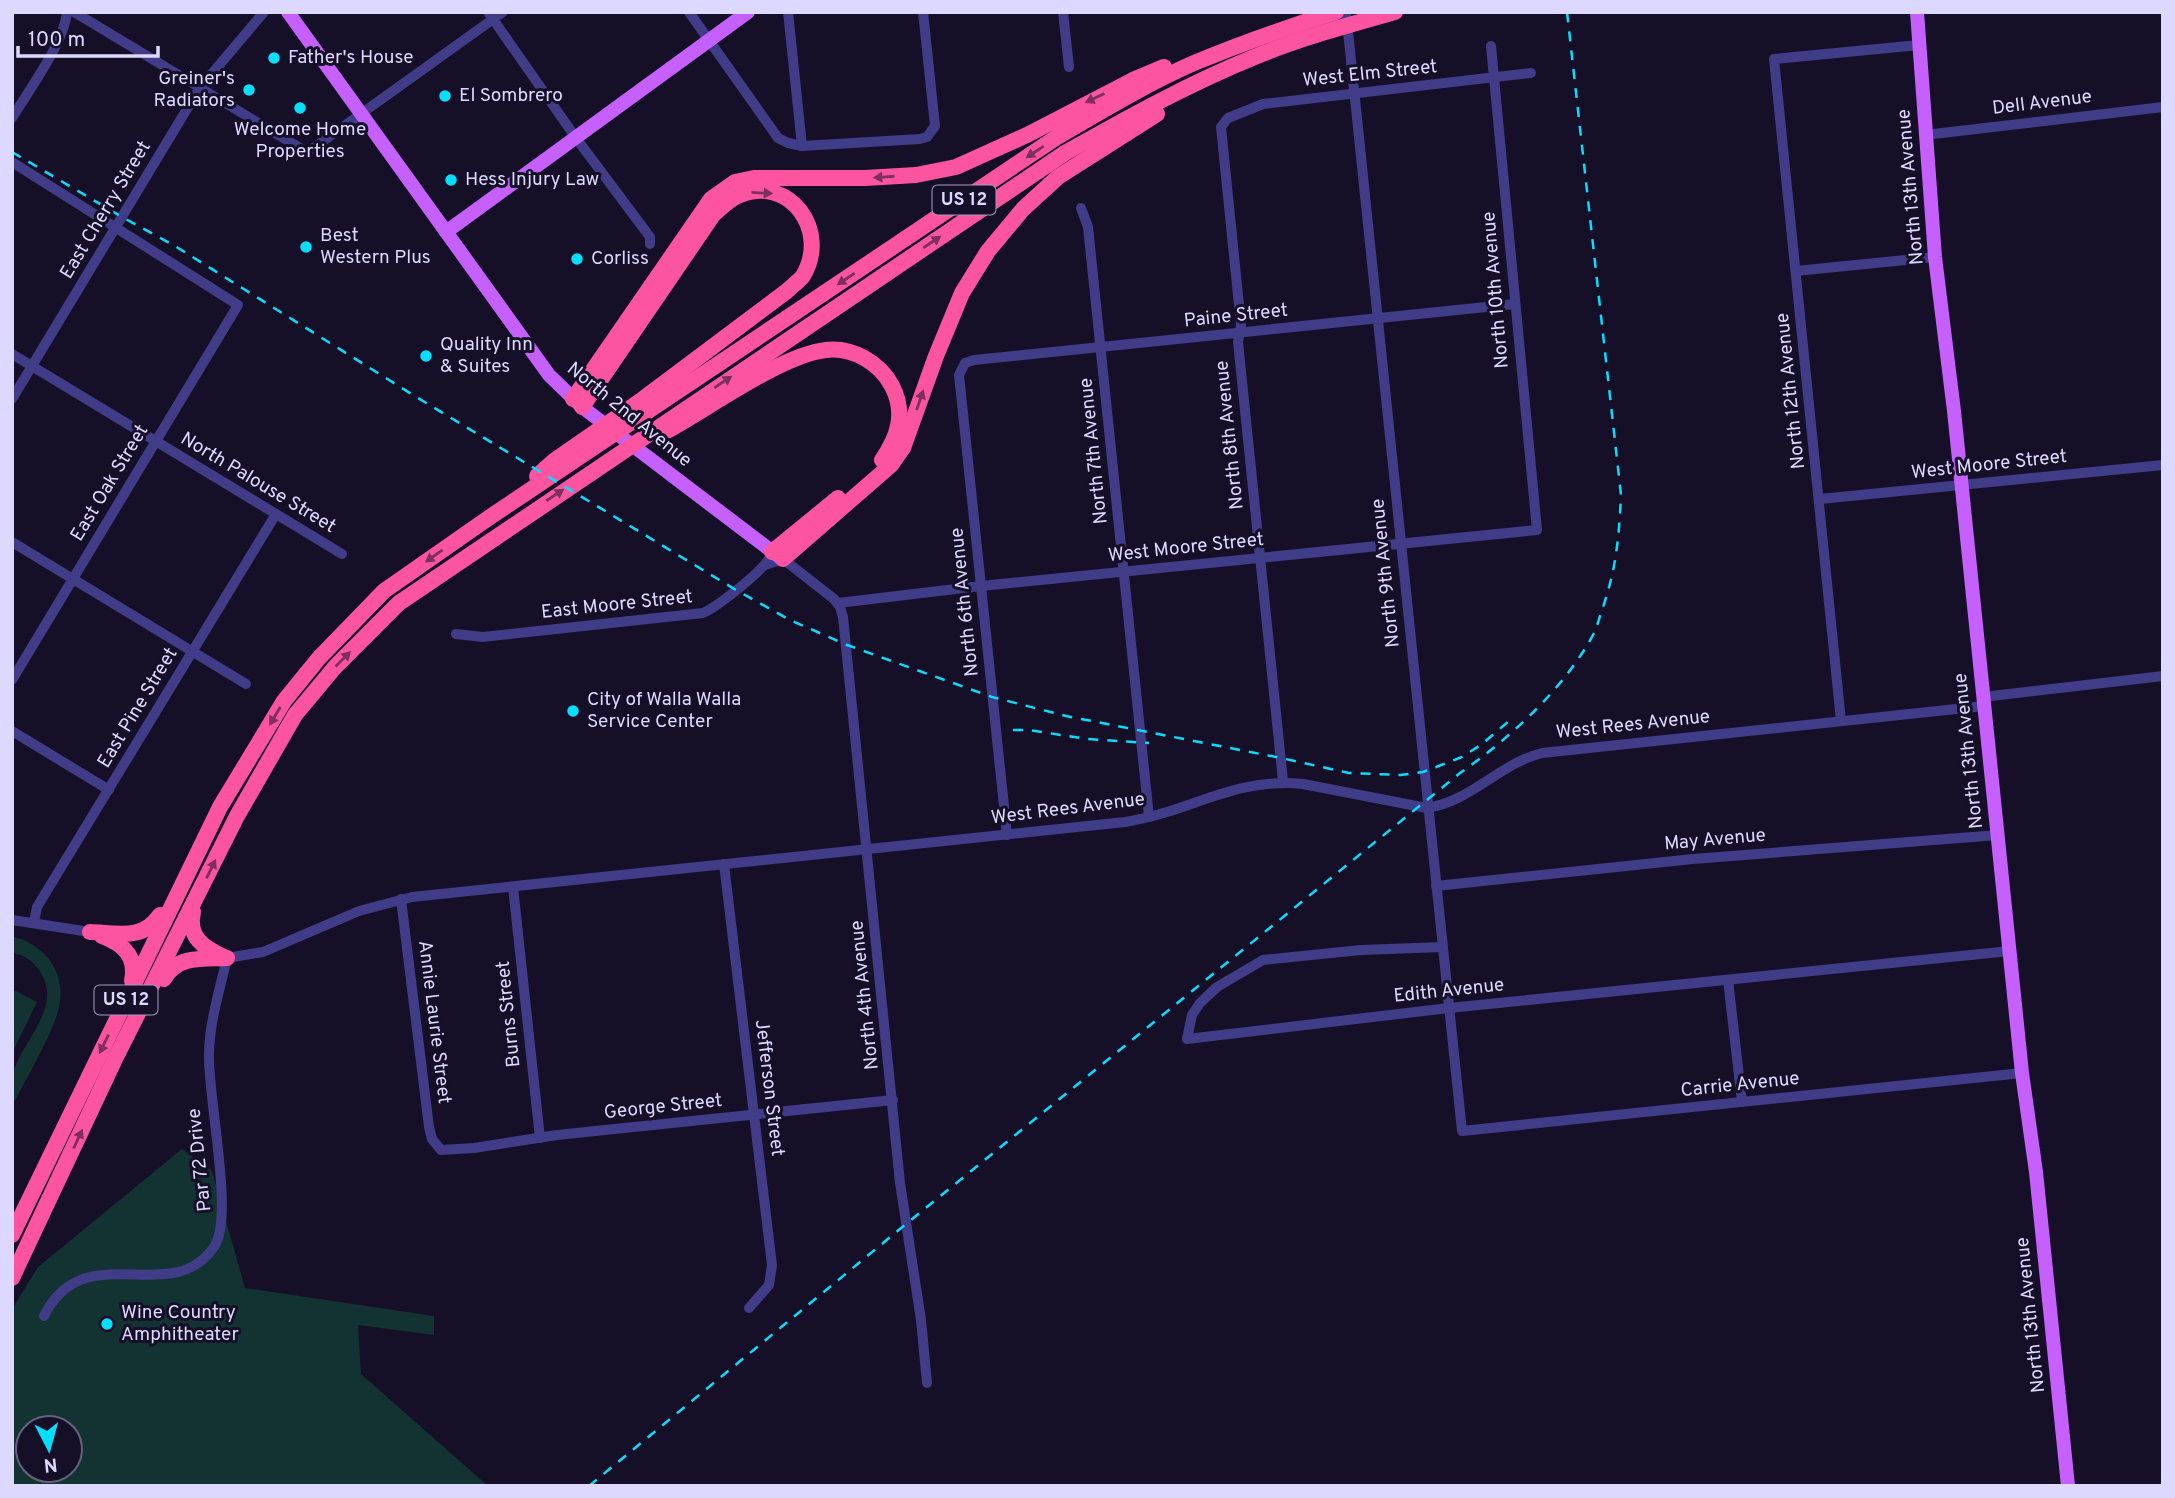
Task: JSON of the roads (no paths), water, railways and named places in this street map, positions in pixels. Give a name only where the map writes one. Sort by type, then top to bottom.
[{"type":"highway","name":"US 12","points":[[12,1278],[114,1061],[237,816],[295,715],[335,667],[398,603],[589,472],[670,424],[1065,153],[1214,75],[1294,25],[1336,12]]},
{"type":"highway","name":"US 12","points":[[14,1232],[220,807],[284,701],[319,658],[384,591],[647,404],[1057,137],[1123,98],[1194,63],[1296,43],[1391,13]]},
{"type":"highway","points":[[577,403],[711,199],[735,182],[754,178],[891,177],[957,167],[1027,135],[1133,80],[1186,58],[1255,49]]},
{"type":"highway","points":[[773,559],[891,465],[904,448],[936,356],[962,293],[988,251],[1023,209],[1058,177],[1088,156],[1161,111],[1223,81],[1255,49]]},
{"type":"highway","points":[[577,403],[713,215],[737,195],[760,190],[785,196],[801,209],[811,232],[810,253],[803,276],[647,404]]},
{"type":"highway","points":[[670,424],[807,354],[828,350],[848,351],[882,371],[900,404],[900,425],[893,445],[879,464],[773,559]]},
{"type":"highway","points":[[90,932],[133,933],[144,932],[152,927],[205,837]]},
{"type":"highway","points":[[195,902],[191,919],[194,936],[205,947],[227,958]]},
{"type":"highway","points":[[90,932],[118,943],[128,952],[134,969],[130,991]]},
{"type":"highway","points":[[114,1061],[169,970],[182,961],[227,958]]},
{"type":"main road","name":"North 2nd Avenue","points":[[288,12],[543,367],[577,403],[773,559]]},
{"type":"main road","points":[[446,232],[748,12]]},
{"type":"main road","name":"North 13th Avenue","points":[[1917,12],[1935,257],[1954,411],[2022,1073],[2036,1172],[2068,1486]]},
{"type":"street","points":[[12,118],[56,45],[66,22],[67,12]]},
{"type":"street","points":[[74,12],[305,151],[312,149],[361,114],[494,15],[576,138],[650,237],[650,244]]},
{"type":"street","name":"East Cherry Street","points":[[12,399],[199,89],[264,12]]},
{"type":"street","points":[[689,12],[778,138],[802,146],[927,137],[935,126],[923,12]]},
{"type":"street","points":[[788,12],[802,146]]},
{"type":"street","points":[[1063,12],[1069,67]]},
{"type":"street","name":"North 9th Avenue","points":[[1346,12],[1462,1131]]},
{"type":"street","name":"North 12th Avenue","points":[[1842,721],[1774,59],[1919,45]]},
{"type":"street","name":"North 10th Avenue","points":[[1491,46],[1537,530]]},
{"type":"street","name":"West Elm Street","points":[[1222,127],[1228,118],[1263,104],[1531,74]]},
{"type":"street","name":"Dell Avenue","points":[[1925,135],[2163,107]]},
{"type":"street","name":"North 8th Avenue","points":[[1222,127],[1241,325],[1238,342],[1283,782]]},
{"type":"street","points":[[12,162],[116,227]]},
{"type":"street","name":"North 7th Avenue","points":[[1081,208],[1088,227],[1149,817]]},
{"type":"street","name":"East Oak Street","points":[[12,680],[238,305],[116,227]]},
{"type":"street","points":[[1796,271],[1935,257]]},
{"type":"street","name":"Paine Street","points":[[962,366],[974,360],[1515,304]]},
{"type":"street","name":"North Palouse Street","points":[[12,354],[342,554]]},
{"type":"street","name":"North 6th Avenue","points":[[962,366],[959,375],[1007,835]]},
{"type":"street","name":"West Moore Street","points":[[1820,499],[2163,464]]},
{"type":"street","name":"East Pine Street","points":[[34,922],[37,907],[276,514]]},
{"type":"street","name":"West Moore Street","points":[[838,603],[1537,530]]},
{"type":"street","points":[[12,542],[246,684]]},
{"type":"street","name":"North 2nd Avenue","points":[[773,559],[838,603]]},
{"type":"street","name":"East Moore Street","points":[[456,634],[483,637],[703,613],[714,608],[773,559]]},
{"type":"street","name":"North 4th Avenue","points":[[838,603],[844,623],[900,1183],[921,1320],[927,1383]]},
{"type":"street","name":"West Rees Avenue","points":[[227,958],[262,952],[359,911],[401,899],[1007,835],[1149,817],[1233,789],[1283,782],[1427,808],[1457,800],[1479,788],[1514,762],[1542,753],[1842,721],[2163,676]]},
{"type":"street","points":[[12,731],[109,790]]},
{"type":"street","name":"May Avenue","points":[[1436,886],[1693,859],[1998,835]]},
{"type":"street","name":"Jefferson Street","points":[[724,864],[772,1277],[766,1290],[749,1308]]},
{"type":"street","name":"Burns Street","points":[[513,887],[540,1138]]},
{"type":"street","name":"Annie Laurie Street","points":[[401,899],[429,1127],[438,1148]]},
{"type":"street","points":[[12,919],[90,932]]},
{"type":"street","name":"Edith Avenue","points":[[1443,947],[1361,950],[1263,960],[1217,987],[1200,1003],[1192,1015],[1187,1039],[1449,1008],[2010,951]]},
{"type":"street","name":"Par 72 Drive","points":[[44,1316],[59,1292],[80,1279],[96,1275],[173,1273],[200,1261],[215,1246],[221,1230],[223,1201],[210,1089],[209,1051],[227,958]]},
{"type":"street","points":[[1728,980],[1742,1102]]},
{"type":"street","name":"Carrie Avenue","points":[[1462,1131],[2022,1073]]},
{"type":"street","name":"George Street","points":[[438,1148],[451,1151],[540,1138],[893,1100]]},
{"type":"railway","points":[[589,1486],[906,1224],[1498,744],[1551,694],[1581,655],[1596,629],[1611,581],[1618,540],[1621,495],[1567,12]]},
{"type":"railway","points":[[12,152],[175,246],[413,395],[736,590],[790,620],[847,645],[992,697],[1066,716],[1349,773],[1400,775],[1423,772],[1462,757],[1509,721]]},
{"type":"railway","points":[[1013,730],[1149,743]]},
{"type":"place","name":"Father's House","points":[[274,58]]},
{"type":"place","name":"Greiner's Radiators","points":[[249,90]]},
{"type":"place","name":"El Sombrero","points":[[445,96]]},
{"type":"place","name":"Welcome Home Properties","points":[[300,108]]},
{"type":"place","name":"Hess Injury Law","points":[[451,180]]},
{"type":"place","name":"Best Western Plus","points":[[306,247]]},
{"type":"place","name":"Corliss","points":[[577,259]]},
{"type":"place","name":"Quality Inn & Suites","points":[[426,356]]},
{"type":"place","name":"City of Walla Walla Service Center","points":[[573,711]]},
{"type":"place","name":"Wine Country Amphitheater","points":[[107,1324]]}]
